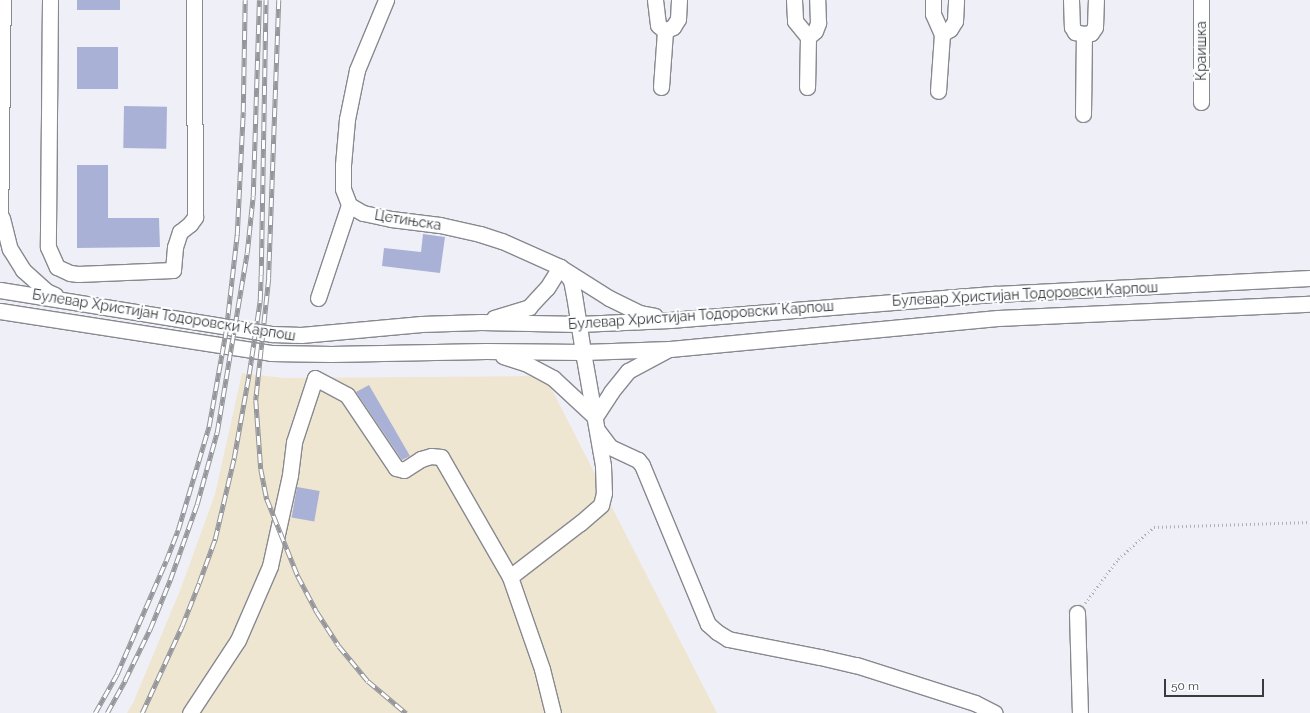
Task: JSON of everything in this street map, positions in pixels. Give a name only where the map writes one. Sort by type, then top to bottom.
[{"type":"street","points":[[0,230],[3,0]]},
{"type":"street","points":[[50,0],[48,247],[57,267],[70,273],[78,274],[173,270],[175,246],[180,232],[190,224],[195,217],[194,0]]},
{"type":"street","points":[[318,298],[349,205],[343,189],[343,165],[347,119],[357,70],[386,0]]},
{"type":"street","points":[[655,0],[658,25],[665,31]]},
{"type":"street","points":[[665,31],[673,27],[678,19],[679,0]]},
{"type":"street","points":[[794,0],[795,21],[808,37],[808,87]]},
{"type":"street","points":[[808,37],[815,31],[818,23],[817,0]]},
{"type":"street","points":[[933,0],[933,14],[942,34],[938,91]]},
{"type":"street","points":[[942,34],[950,29],[955,21],[956,0]]},
{"type":"street","points":[[1071,0],[1072,27],[1075,32],[1084,34],[1091,33],[1095,27],[1096,0]]},
{"type":"street","name":"Краишка","points":[[1201,0],[1201,102]]},
{"type":"street","points":[[661,87],[665,31]]},
{"type":"street","points":[[1082,114],[1084,34]]},
{"type":"street","name":"Цетињска","points":[[349,205],[363,213],[390,219],[440,225],[480,234],[502,241],[560,267],[609,298],[640,313],[670,320]]},
{"type":"street","points":[[1,211],[10,249],[23,270],[46,291],[65,300]]},
{"type":"street","points":[[481,322],[529,307],[547,288],[560,267],[571,280],[603,466],[604,493],[601,505],[580,524],[510,576]]},
{"type":"street","name":"Булевар Христијан Тодоровски Карпош","points":[[0,290],[272,334],[302,335],[421,324],[481,322],[578,324],[670,320],[996,294],[1310,278]]},
{"type":"street","name":"Булевар Христијан Тодоровски Карпош","points":[[0,311],[271,353],[332,354],[486,351],[583,352],[670,349],[998,318],[1310,304]]},
{"type":"street","points":[[596,424],[611,392],[628,371],[670,349]]},
{"type":"street","points":[[486,351],[525,362],[553,378],[596,424],[610,447],[638,460],[642,465],[708,624],[717,632],[728,639],[856,665],[975,703],[995,713]]},
{"type":"street","points":[[190,713],[238,640],[270,566],[290,475],[294,442],[315,378],[347,396],[396,468],[404,470],[421,459],[431,456],[441,457],[510,576],[542,669],[553,713]]},
{"type":"street","points":[[1077,613],[1080,713]]},
{"type":"path","points":[[1077,613],[1118,559],[1154,527],[1310,522]]},
{"type":"shaded area","points":[[242,373],[284,378],[545,376],[717,713],[127,713],[133,703],[181,588],[215,494]]},
{"type":"building","points":[[77,0],[120,0],[120,10],[77,10]]},
{"type":"building","points":[[77,47],[118,47],[118,89],[77,89]]},
{"type":"building","points":[[124,106],[167,107],[166,149],[123,148]]},
{"type":"building","points":[[77,165],[108,165],[108,218],[159,218],[160,247],[77,248]]},
{"type":"building","points":[[423,234],[445,237],[440,273],[382,266],[384,248],[421,252]]},
{"type":"building","points":[[369,385],[410,456],[402,460],[356,392]]},
{"type":"building","points":[[297,487],[320,491],[314,522],[292,518]]},
{"type":"railway","points":[[95,713],[117,674],[166,561],[178,530],[209,426],[226,331],[237,235],[243,112],[245,0]]},
{"type":"railway","points":[[107,713],[150,629],[170,580],[197,504],[217,432],[247,253],[253,196],[259,0]]},
{"type":"railway","points":[[142,713],[182,626],[215,539],[234,458],[249,374],[260,300],[266,0]]},
{"type":"railway","points":[[279,0],[269,278],[256,400],[261,469],[267,499],[298,576],[317,612],[339,646],[368,681],[406,713]]}]
